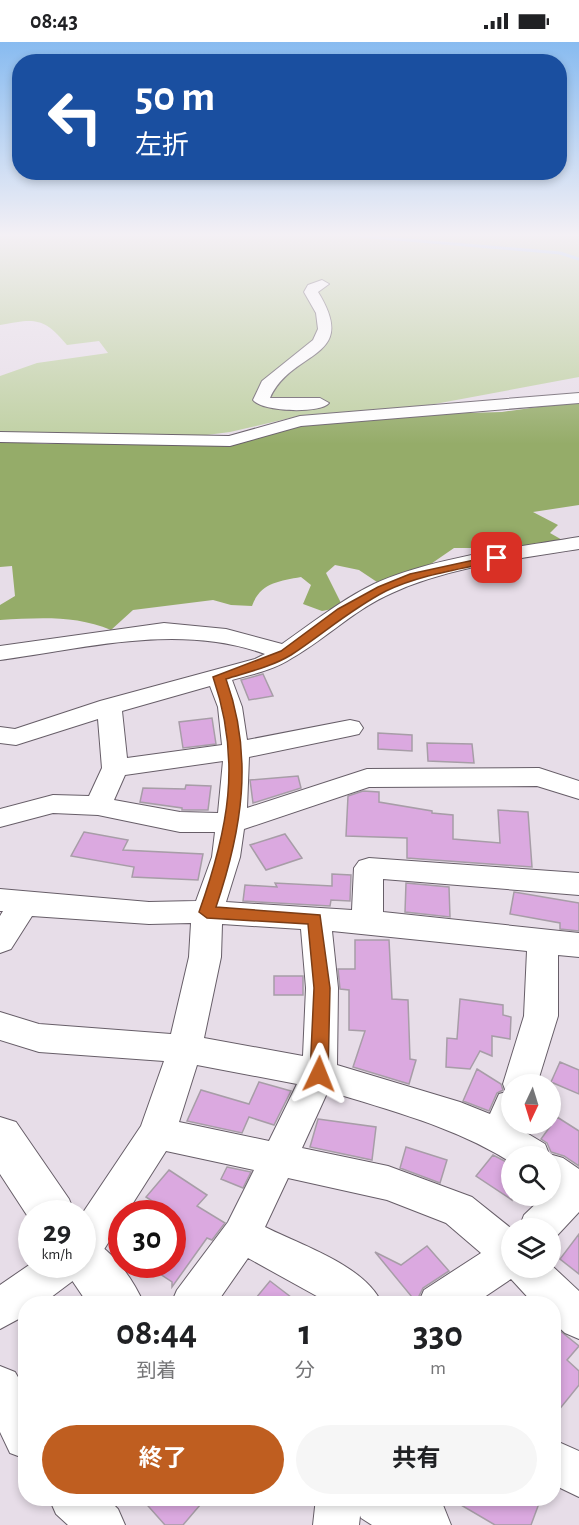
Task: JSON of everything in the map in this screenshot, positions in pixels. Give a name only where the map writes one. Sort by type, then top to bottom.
[{"type":"main road","points":[[0,1136],[43,1200]]},
{"type":"main road","points":[[96,1275],[113,1296]]},
{"type":"main road","points":[[393,1506],[423,1525]]},
{"type":"street","points":[[321,305],[327,323],[324,338],[315,348],[272,380],[264,390],[261,400],[273,405],[376,403],[464,407],[579,383]]},
{"type":"street","points":[[0,437],[230,441],[300,421],[579,398]]},
{"type":"street","points":[[0,735],[16,737],[109,706],[263,664],[285,653],[342,612],[382,589],[414,576],[517,553],[579,543]]},
{"type":"street","points":[[0,653],[164,630],[187,629],[260,643],[285,653]]},
{"type":"street","points":[[96,1227],[157,1133],[185,1049],[205,957],[207,912],[226,857],[233,823],[236,751],[230,707],[219,677]]},
{"type":"street","points":[[98,806],[115,768],[109,706]]},
{"type":"street","points":[[115,768],[236,751],[350,728]]},
{"type":"street","points":[[0,818],[53,804],[98,806],[180,822],[233,823],[367,778],[539,777],[579,790]]},
{"type":"street","points":[[367,922],[369,868],[419,870],[579,884]]},
{"type":"street","points":[[0,941],[12,902],[149,913],[207,912],[367,922],[579,945]]},
{"type":"street","points":[[197,1296],[242,1235],[319,1074],[322,988],[315,919]]},
{"type":"street","points":[[523,1074],[542,1016],[543,941]]},
{"type":"street","points":[[0,1026],[39,1038],[185,1049],[319,1074],[460,1118],[501,1120]]},
{"type":"street","points":[[157,1133],[388,1183],[459,1210],[501,1245]]},
{"type":"street","points":[[546,1218],[571,1185]]},
{"type":"street","points":[[242,1235],[339,1284],[353,1296]]},
{"type":"street","points":[[450,1296],[501,1261]]},
{"type":"street","points":[[18,1296],[44,1278]]},
{"type":"street","points":[[536,1278],[555,1296]]},
{"type":"street","points":[[0,1309],[18,1296]]},
{"type":"street","points":[[561,1302],[579,1319]]},
{"type":"street","points":[[0,1387],[18,1422]]},
{"type":"street","points":[[561,1465],[579,1474]]},
{"type":"street","points":[[336,1525],[338,1506]]},
{"type":"green space","points":[[0,305],[579,305],[579,377],[424,406],[303,415],[230,432],[199,436],[0,433],[0,376],[37,363],[108,353],[99,341],[67,345],[51,329],[37,322],[0,325]]},
{"type":"green space","points":[[579,401],[579,505],[533,512],[558,525],[550,533],[564,541],[493,553],[481,548],[454,548],[425,568],[377,582],[359,570],[335,565],[326,573],[343,607],[322,611],[303,604],[311,585],[301,577],[271,584],[260,592],[252,606],[231,605],[213,600],[133,610],[111,630],[70,620],[42,618],[0,620],[0,605],[15,596],[12,566],[0,567],[0,441],[46,444],[232,443],[301,424],[433,414],[502,412]]},
{"type":"building","points":[[263,674],[273,696],[249,700],[241,680]]},
{"type":"building","points":[[212,718],[216,744],[183,748],[179,722]]},
{"type":"building","points":[[378,733],[412,735],[412,751],[378,749]]},
{"type":"building","points":[[427,743],[472,744],[474,763],[428,761]]},
{"type":"building","points":[[298,776],[301,788],[253,803],[250,780]]},
{"type":"building","points":[[186,785],[211,786],[208,810],[182,810],[182,808],[140,802],[143,788],[185,789]]},
{"type":"building","points":[[363,791],[379,792],[379,802],[453,815],[453,839],[500,843],[498,810],[528,812],[532,867],[407,858],[407,838],[346,836],[348,796]]},
{"type":"building","points":[[84,832],[128,840],[123,850],[203,854],[198,880],[132,877],[134,867],[71,856]]},
{"type":"building","points":[[285,834],[302,858],[266,870],[250,845]]},
{"type":"building","points":[[332,874],[351,875],[350,901],[331,900],[330,906],[243,901],[245,885],[277,887],[275,883],[332,886]]},
{"type":"building","points":[[406,883],[449,887],[450,917],[405,912]]},
{"type":"building","points":[[514,892],[579,903],[579,931],[560,929],[560,923],[510,914]]},
{"type":"building","points":[[355,940],[389,940],[392,999],[408,1000],[410,1059],[416,1060],[409,1084],[353,1067],[365,1031],[349,1030],[349,990],[340,989],[338,969],[355,969]]},
{"type":"building","points":[[274,976],[303,976],[303,995],[274,995]]},
{"type":"building","points":[[460,999],[503,1005],[503,1015],[511,1017],[510,1039],[492,1036],[492,1056],[480,1051],[470,1069],[446,1067],[447,1038],[457,1039]]},
{"type":"building","points":[[560,1062],[579,1070],[579,1094],[561,1086],[561,1074],[555,1074]]},
{"type":"building","points":[[477,1069],[501,1084],[501,1091],[497,1093],[489,1111],[463,1101]]},
{"type":"building","points":[[259,1082],[291,1091],[274,1125],[249,1117],[242,1133],[187,1121],[201,1090],[249,1104]]},
{"type":"building","points":[[318,1119],[376,1127],[372,1160],[310,1147]]},
{"type":"building","points":[[561,1120],[579,1131],[579,1166],[561,1155],[561,1146],[548,1146],[541,1139],[545,1134],[561,1134]]},
{"type":"building","points":[[406,1147],[447,1160],[440,1183],[400,1168]]},
{"type":"building","points":[[493,1155],[501,1159],[501,1193],[476,1176]]},
{"type":"building","points":[[227,1167],[251,1172],[243,1188],[221,1179]]},
{"type":"building","points":[[169,1170],[207,1195],[197,1206],[225,1223],[212,1240],[207,1238],[186,1267],[186,1200],[151,1200],[146,1197]]},
{"type":"building","points":[[579,1234],[579,1274],[561,1258]]},
{"type":"building","points":[[427,1246],[449,1271],[423,1288],[419,1296],[411,1296],[375,1252],[401,1265]]},
{"type":"building","points":[[166,1278],[178,1278],[172,1287],[172,1282]]},
{"type":"building","points":[[270,1281],[290,1296],[258,1296]]},
{"type":"building","points":[[561,1332],[579,1346],[567,1360],[579,1371],[579,1385],[561,1407]]},
{"type":"building","points":[[148,1506],[199,1506],[183,1525],[165,1525]]},
{"type":"building","points":[[463,1506],[538,1506],[531,1525],[495,1525]]},
{"type":"route","points":[[319,1074],[322,988],[315,919],[207,912],[226,857],[233,823],[236,785],[236,751],[230,707],[219,677],[263,664],[285,653],[342,612],[382,589],[414,576],[497,558]]}]
